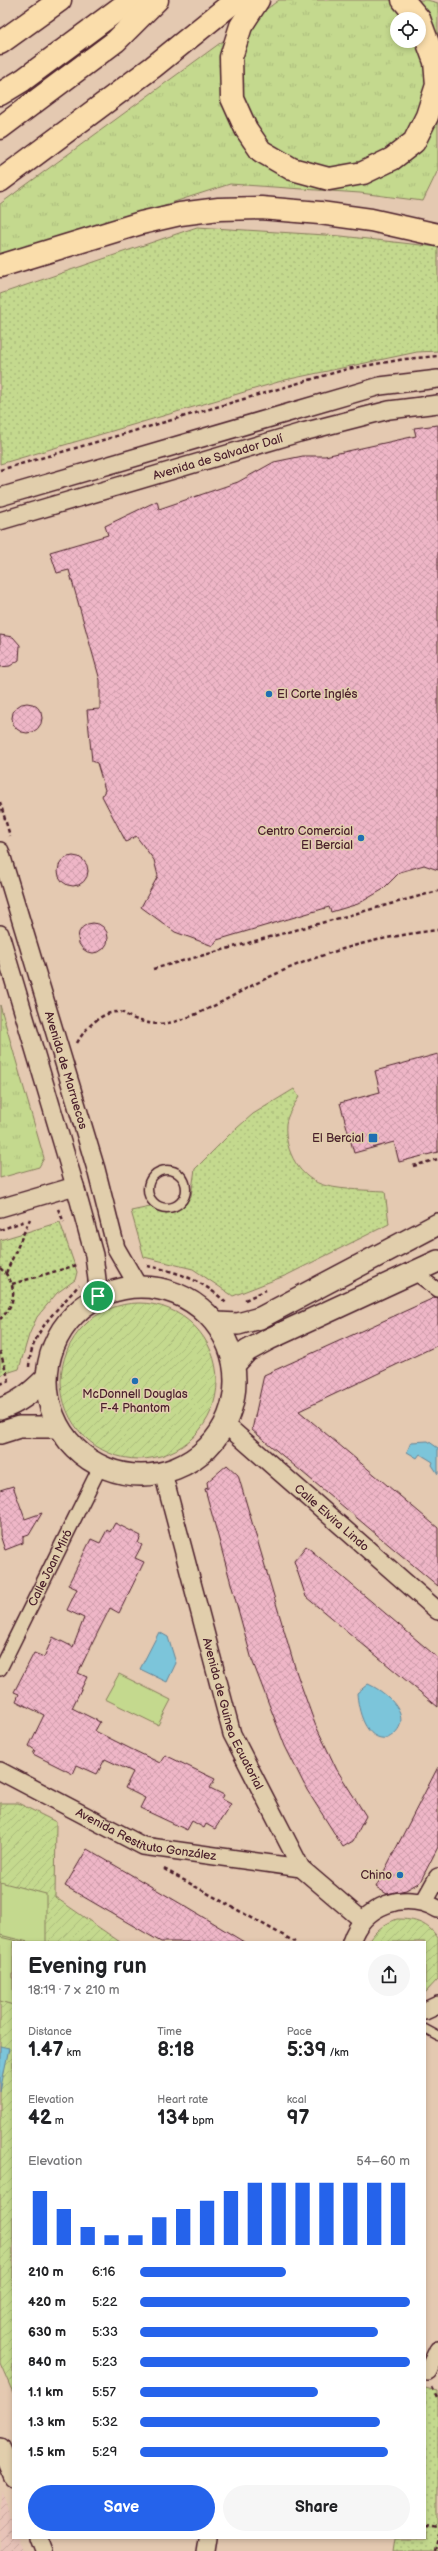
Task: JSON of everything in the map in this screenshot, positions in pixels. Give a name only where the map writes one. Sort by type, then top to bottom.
[{"type":"highway","points":[[0,43],[60,0]]},
{"type":"highway","points":[[0,94],[23,80],[130,0]]},
{"type":"highway","points":[[0,128],[116,41],[157,0]]},
{"type":"highway","points":[[0,181],[153,67],[236,0]]},
{"type":"highway","points":[[258,0],[241,26],[232,57],[232,98],[246,129],[261,151],[292,169],[329,179],[363,173],[392,159],[414,142],[428,116],[437,85],[435,62],[426,38]]},
{"type":"highway","points":[[403,0],[413,12]]},
{"type":"highway","points":[[0,266],[141,223],[180,214],[219,209],[281,209],[371,220],[434,230]]},
{"type":"highway","points":[[0,278],[66,247]]},
{"type":"street","name":"Avenida de Salvador Dalí","points":[[0,496],[372,388],[438,379]]},
{"type":"street","name":"Avenida de Salvador Dalí","points":[[0,521],[299,433],[389,410],[438,404]]},
{"type":"street","name":"Avenida de Marruecos","points":[[6,846],[96,1169],[116,1248],[138,1286]]},
{"type":"street","name":"Avenida de Marruecos","points":[[0,934],[94,1255],[98,1296]]},
{"type":"street","points":[[0,1208],[75,1186]]},
{"type":"street","points":[[217,1323],[238,1324],[260,1318],[438,1224]]},
{"type":"street","points":[[234,1365],[247,1351],[269,1339],[415,1273],[438,1261]]},
{"type":"street","points":[[415,1273],[438,1290]]},
{"type":"street","points":[[0,1409],[13,1405],[29,1394],[37,1375],[61,1330],[78,1310],[98,1296],[118,1289],[138,1286],[162,1288],[184,1296],[203,1309],[217,1323],[229,1345],[234,1365],[234,1395],[225,1424],[209,1446],[188,1463],[163,1473],[131,1476],[100,1467],[76,1450],[58,1426],[37,1375]]},
{"type":"street","name":"Calle Elvira Lindo","points":[[225,1424],[438,1611]]},
{"type":"street","points":[[0,1433],[18,1427],[58,1426]]},
{"type":"street","name":"Calle Joan Miró","points":[[0,1669],[100,1467]]},
{"type":"street","name":"Avenida de Guinea Ecuatorial","points":[[163,1473],[232,1734],[301,1868],[362,1920]]},
{"type":"street","name":"Avenida Restituto González","points":[[0,1771],[143,1846],[301,1868]]},
{"type":"street","points":[[352,1941],[362,1920],[377,1907],[403,1900],[431,1906],[438,1877]]},
{"type":"street","points":[[426,2011],[438,2005]]},
{"type":"street","points":[[430,2372],[438,2350]]},
{"type":"street","points":[[0,2447],[12,2475]]},
{"type":"street","points":[[38,2539],[44,2551]]},
{"type":"street","points":[[206,2551],[208,2539]]},
{"type":"lane","points":[[168,1169],[183,1177],[187,1190],[180,1203],[170,1208],[164,1208],[154,1202],[148,1189],[153,1176],[168,1169]]},
{"type":"lane","points":[[426,2030],[438,2036]]},
{"type":"path","points":[[0,470],[347,369],[405,359],[438,356]]},
{"type":"path","points":[[0,802],[6,846]]},
{"type":"path","points":[[152,969],[438,891]]},
{"type":"path","points":[[73,1050],[88,1029],[109,1013],[121,1012],[148,1024],[176,1022],[203,1012],[264,980],[331,952],[410,933],[438,930]]},
{"type":"path","points":[[413,1166],[438,1159]]},
{"type":"path","points":[[53,1207],[60,1210],[65,1224]]},
{"type":"path","points":[[0,1230],[35,1216]]},
{"type":"path","points":[[6,1273],[30,1219]]},
{"type":"path","points":[[77,1258],[81,1269]]},
{"type":"path","points":[[12,1284],[80,1264]]},
{"type":"path","points":[[142,1265],[164,1269],[200,1282],[227,1305]]},
{"type":"path","points":[[0,1268],[6,1273],[12,1284],[12,1304],[0,1319]]},
{"type":"path","points":[[37,1375],[33,1343],[55,1308],[81,1282]]},
{"type":"path","points":[[240,1302],[270,1288]]},
{"type":"path","points":[[0,1351],[9,1381]]},
{"type":"path","points":[[0,1384],[14,1380]]},
{"type":"path","points":[[426,2524],[438,2526]]},
{"type":"path","points":[[434,2551],[438,2533]]},
{"type":"shaded area","points":[[0,2490],[12,2521],[12,2539],[18,2539],[23,2551],[0,2551]]},
{"type":"green space","points":[[279,0],[427,0],[438,3],[438,170],[423,201],[360,193],[230,184],[0,258],[0,204]]},
{"type":"green space","points":[[197,227],[341,236],[438,247],[438,351],[417,352],[285,380],[0,464],[0,294]]},
{"type":"green space","points":[[0,1005],[44,1158],[39,1167],[0,1178]]},
{"type":"green space","points":[[294,1089],[299,1097],[288,1117],[286,1134],[291,1154],[296,1163],[309,1178],[317,1183],[348,1189],[385,1191],[389,1224],[287,1275],[233,1296],[193,1269],[144,1257],[131,1211],[150,1207],[166,1213],[185,1205],[191,1196],[195,1169],[229,1135],[253,1114]]},
{"type":"green space","points":[[60,1222],[77,1272],[75,1280],[57,1293],[37,1317],[29,1335],[19,1369],[0,1375],[0,1240]]},
{"type":"green space","points":[[131,1303],[147,1303],[162,1306],[176,1312],[189,1320],[200,1331],[214,1358],[217,1381],[216,1396],[208,1418],[200,1431],[189,1442],[162,1456],[147,1459],[131,1459],[116,1456],[102,1450],[89,1442],[78,1431],[64,1404],[61,1389],[61,1373],[64,1358],[70,1344],[78,1331],[89,1320],[116,1306]]},
{"type":"green space","points":[[119,1674],[171,1700],[158,1725],[105,1699]]},
{"type":"green space","points":[[0,1803],[18,1803],[56,1822],[55,1897],[119,1941],[12,1941],[12,2391],[0,2363]]},
{"type":"green space","points":[[0,1882],[46,1894],[46,1941],[24,1941],[0,1935]]},
{"type":"green space","points":[[397,1919],[415,1921],[425,1925],[438,1938],[438,1979],[426,1992],[426,1941],[369,1941],[374,1934],[388,1923]]},
{"type":"green space","points":[[0,1937],[17,1941],[12,1941],[12,2005],[0,2001]]},
{"type":"green space","points":[[426,2388],[438,2391],[438,2551],[394,2551],[396,2539],[426,2539]]},
{"type":"water","points":[[428,1441],[438,1448],[438,1474],[432,1465],[433,1462],[420,1454],[417,1458],[407,1452],[411,1442]]},
{"type":"water","points":[[159,1632],[168,1637],[176,1663],[167,1682],[140,1669]]},
{"type":"water","points":[[368,1684],[376,1688],[391,1701],[397,1708],[400,1716],[400,1724],[397,1731],[388,1738],[380,1738],[368,1730],[361,1715],[357,1693]]},
{"type":"water","points":[[0,2046],[9,2048],[0,2092]]},
{"type":"building","name":"El Corte Inglés","points":[[438,425],[438,870],[424,865],[400,872],[382,890],[358,904],[331,912],[329,907],[217,940],[213,946],[175,932],[141,907],[158,876],[154,860],[136,836],[126,842],[102,796],[105,790],[97,763],[92,761],[87,710],[100,709],[100,680],[69,570],[57,573],[50,552],[108,535],[105,526],[157,501],[159,509],[238,482],[274,462],[303,456],[325,456],[416,436],[414,428]]},
{"type":"building","points":[[0,635],[13,637],[20,645],[19,660],[10,666],[0,667]]},
{"type":"building","points":[[27,703],[38,707],[42,718],[38,729],[27,733],[16,729],[12,718],[16,707]]},
{"type":"building","points":[[73,856],[84,860],[88,871],[84,882],[73,886],[62,882],[58,871],[62,860]]},
{"type":"building","points":[[93,923],[104,927],[108,938],[104,949],[93,953],[82,949],[78,938],[82,927]]},
{"type":"building","points":[[438,1054],[438,1152],[399,1162],[394,1142],[354,1153],[340,1103],[380,1092],[375,1071]]},
{"type":"building","points":[[436,1297],[438,1298],[438,1345],[299,1411],[438,1528],[438,1586],[252,1430],[264,1375]]},
{"type":"building","points":[[227,1465],[238,1475],[297,1674],[315,1724],[337,1770],[366,1816],[353,1841],[343,1847],[307,1790],[285,1746],[252,1660],[205,1489],[208,1488],[207,1482]]},
{"type":"building","points":[[13,1486],[25,1519],[42,1513],[29,1535],[23,1537],[23,1543],[5,1550],[0,1535],[0,1490]]},
{"type":"building","points":[[115,1523],[141,1536],[138,1543],[142,1545],[135,1558],[144,1562],[119,1613],[110,1608],[88,1652],[78,1673],[87,1677],[72,1708],[100,1722],[95,1731],[129,1748],[160,1763],[165,1755],[215,1779],[210,1788],[224,1795],[222,1799],[231,1804],[215,1829],[206,1824],[204,1828],[192,1821],[187,1830],[140,1808],[145,1798],[125,1788],[133,1772],[105,1759],[97,1774],[77,1765],[73,1774],[33,1754],[35,1750],[29,1746],[44,1715],[16,1701],[19,1694],[14,1692],[34,1653],[44,1657],[53,1637],[73,1647],[84,1618],[67,1610],[77,1589],[68,1585],[91,1539],[100,1543],[107,1530],[110,1532]]},
{"type":"building","points":[[306,1546],[438,1658],[438,1707],[306,1597],[294,1561]]},
{"type":"building","points":[[438,1767],[438,1847],[420,1882],[406,1890],[387,1894],[376,1887]]},
{"type":"building","points":[[87,1849],[242,1941],[159,1941],[65,1886]]},
{"type":"place","name":"El Corte Inglés","points":[[269,694]]},
{"type":"place","name":"Centro Comercial El Bercial","points":[[361,838]]},
{"type":"place","name":"El Bercial","points":[[373,1138]]},
{"type":"place","name":"McDonnell Douglas F-4 Phantom","points":[[135,1381]]},
{"type":"place","name":"Chino","points":[[400,1875]]},
{"type":"route","points":[[138,1286],[162,1288],[184,1296],[203,1309],[217,1323],[229,1345],[234,1365],[234,1395],[225,1424],[209,1446],[188,1463],[163,1473],[131,1476],[100,1467],[76,1450],[58,1426],[48,1403],[46,1378],[50,1353],[61,1330],[78,1310],[98,1296],[118,1289],[138,1286]]}]
